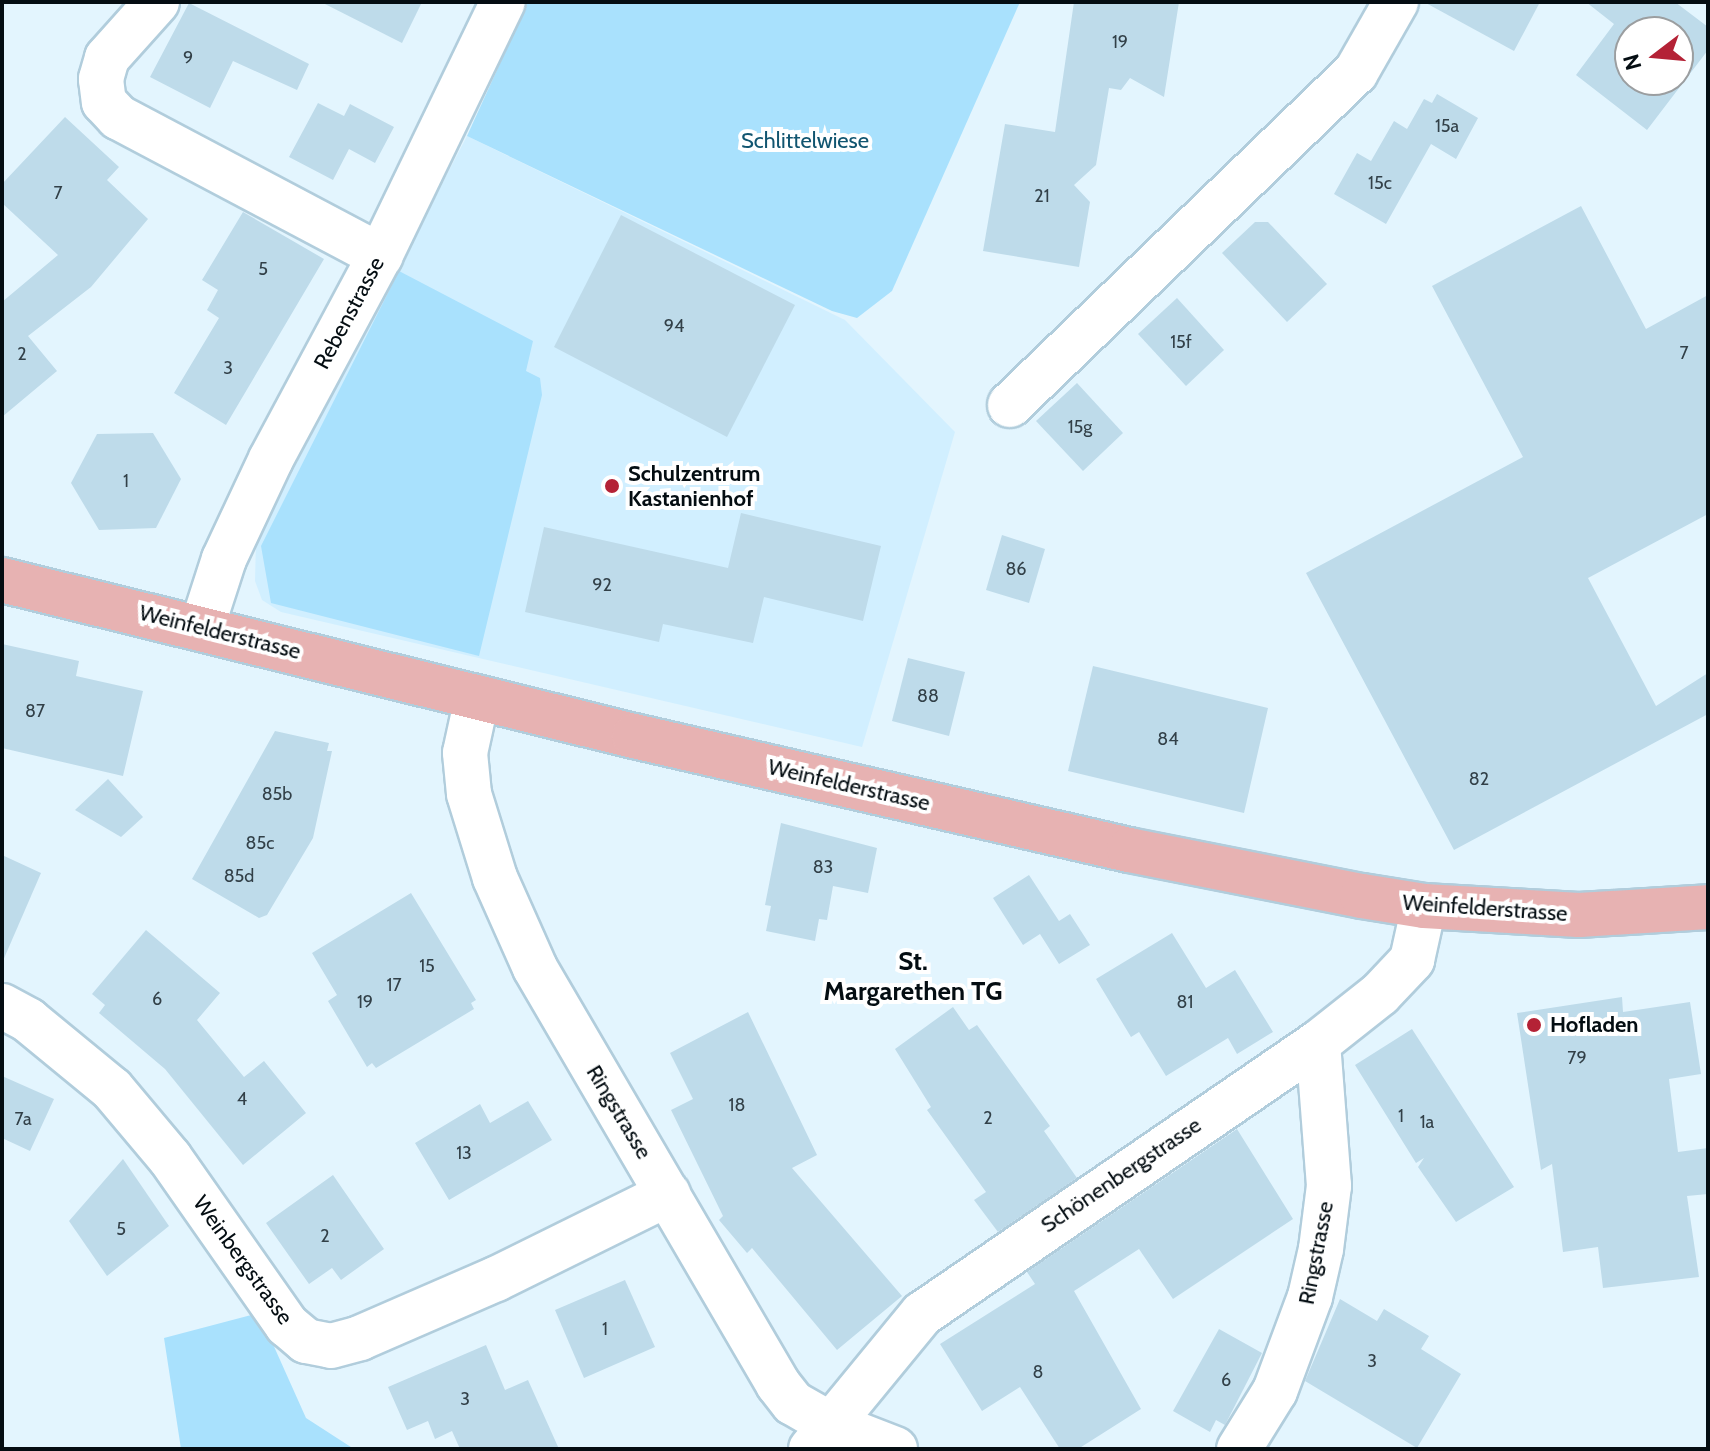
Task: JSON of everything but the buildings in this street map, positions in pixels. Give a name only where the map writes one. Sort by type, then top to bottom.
[{"type":"main road","name":"Weinfelderstrasse","points":[[2,580],[202,627],[477,698],[1129,850],[1424,906],[1579,915],[1708,907]]},
{"type":"street","points":[[157,2],[107,58],[101,79],[104,102],[118,117],[380,256]]},
{"type":"street","name":"Rebenstrasse","points":[[202,627],[224,559],[271,459],[380,256],[503,2]]},
{"type":"street","points":[[1010,405],[1356,72],[1396,2]]},
{"type":"street","name":"Ringstrasse","points":[[477,698],[465,753],[469,794],[495,878],[535,968],[778,1384],[819,1436],[895,1449]]},
{"type":"street","name":"Schönenbergstrasse","points":[[819,1436],[922,1314],[1318,1043],[1380,994],[1412,960],[1424,906]]},
{"type":"street","name":"Weinbergstrasse","points":[[2,1006],[28,1020],[112,1089],[170,1158],[287,1325],[306,1341],[331,1346],[360,1338],[496,1279],[668,1194]]},
{"type":"street","name":"Ringstrasse","points":[[1239,1449],[1275,1391],[1310,1297],[1321,1249],[1329,1186],[1318,1043]]},
{"type":"shaded area","name":"Schulzentrum Kastanienhof","points":[[467,136],[845,320],[955,432],[862,747],[281,612],[262,600],[255,581],[256,541]]},
{"type":"green space","name":"Schlittelwiese","points":[[528,2],[1020,2],[892,291],[857,318],[832,311],[467,136]]},
{"type":"green space","points":[[399,271],[533,341],[526,371],[540,378],[542,395],[479,656],[271,603],[261,546]]},
{"type":"green space","points":[[259,1313],[306,1418],[354,1449],[181,1449],[164,1338]]},
{"type":"place","name":"Schulzentrum Kastanienhof","points":[[612,486]]},
{"type":"place","name":"Hofladen","points":[[1534,1025]]},
{"type":"district","name":"St. Margarethen TG","points":[[913,977]]}]
